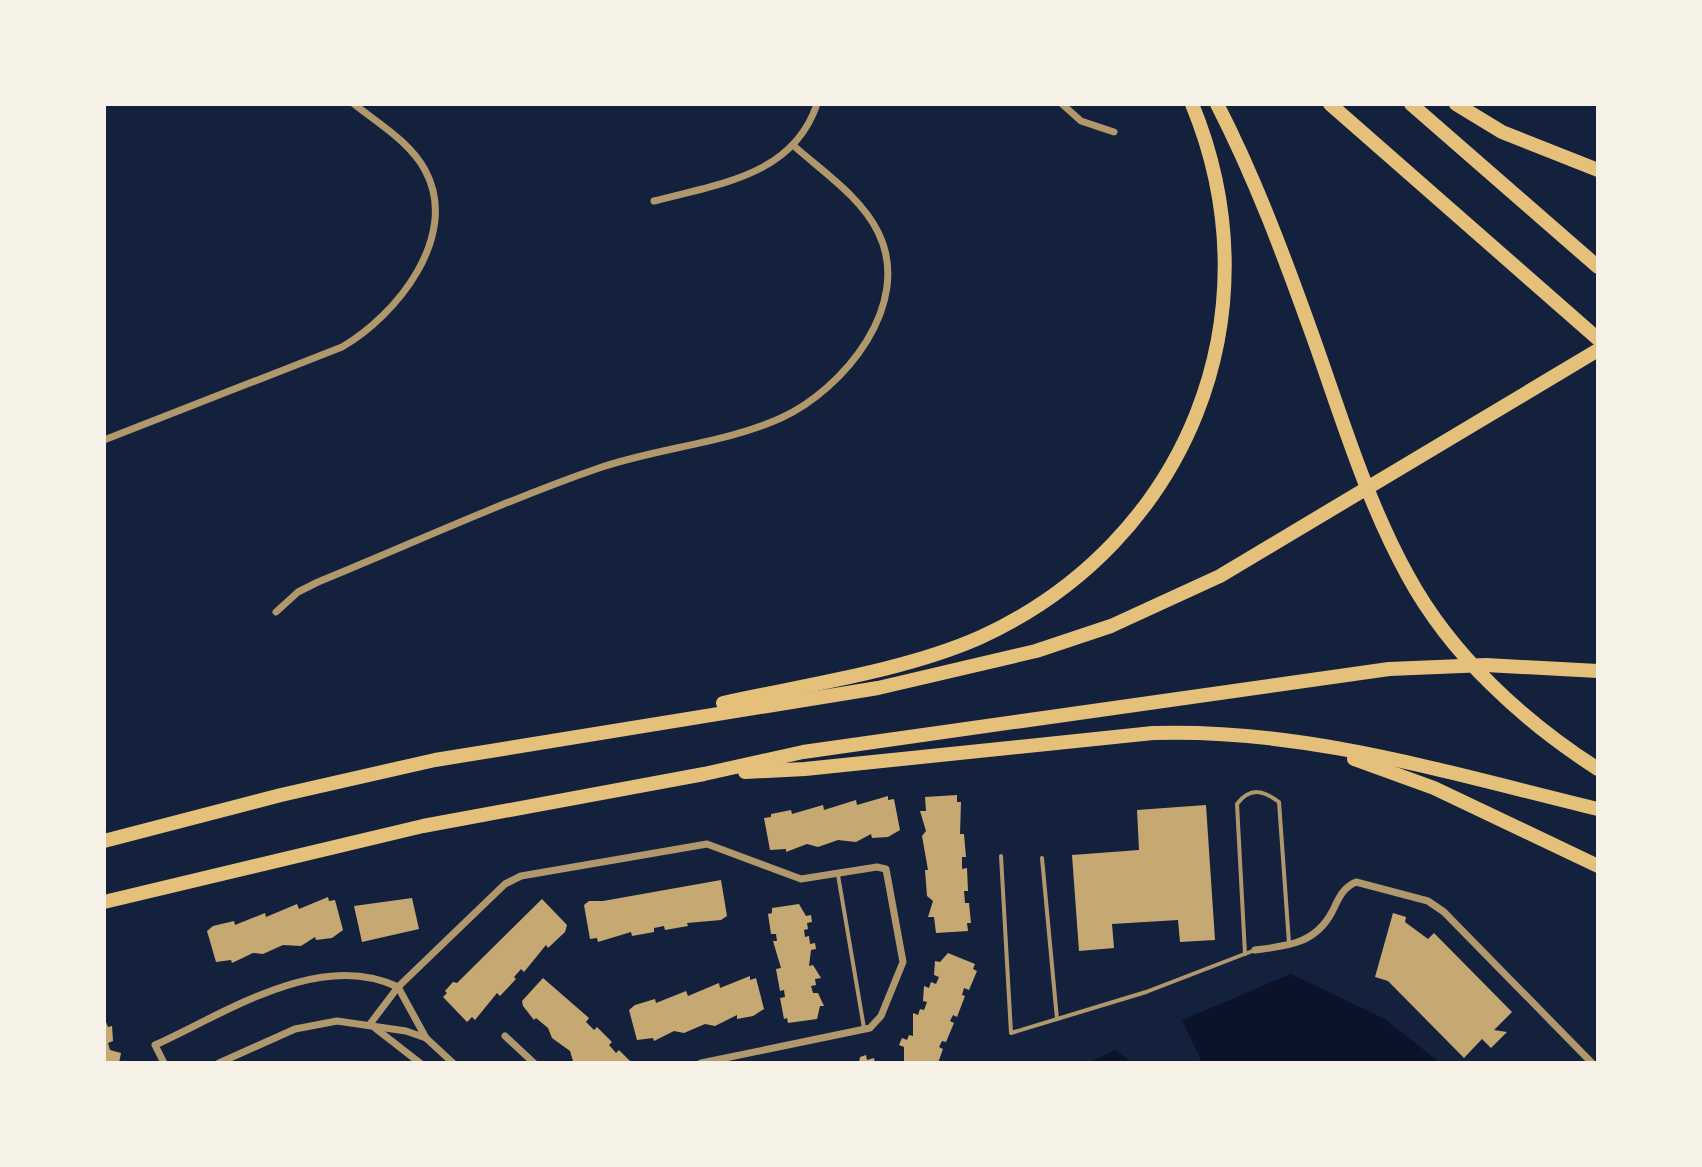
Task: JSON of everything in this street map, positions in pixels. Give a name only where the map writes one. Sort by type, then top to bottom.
[{"type":"highway","points":[[614,729],[908,662],[955,646],[979,637],[1042,602],[1116,542],[1151,500],[1189,432],[1218,344],[1225,288],[1224,225],[1214,168],[1192,104]]},
{"type":"highway","points":[[1217,104],[1261,199],[1357,461],[1408,577],[1432,615],[1478,670],[1544,732],[1598,769]]},
{"type":"highway","points":[[1330,104],[1598,339]]},
{"type":"highway","points":[[1411,104],[1598,267]]},
{"type":"highway","points":[[1456,104],[1502,132],[1598,170]]},
{"type":"highway","points":[[1576,160],[1598,162]]},
{"type":"highway","points":[[104,841],[281,795],[435,760],[878,688],[1036,651],[1111,626],[1189,592],[1278,544],[1598,350]]},
{"type":"highway","points":[[104,902],[423,826],[818,750],[1281,682],[1424,667],[1550,667],[1598,671]]},
{"type":"highway","points":[[704,774],[805,769],[1153,733],[1208,732],[1372,754],[1598,809]]},
{"type":"highway","points":[[1288,741],[1413,779],[1598,866]]},
{"type":"street","points":[[104,440],[342,347],[377,323],[396,302],[433,235],[434,194],[428,175],[413,152],[354,104]]},
{"type":"street","points":[[654,201],[749,175],[770,165],[794,146],[809,124],[817,104]]},
{"type":"street","points":[[1062,104],[1081,121],[1114,132]]},
{"type":"street","points":[[276,612],[298,592],[318,582],[591,471],[656,450],[766,423],[819,394],[848,365],[876,324],[887,291],[888,270],[880,236],[870,218],[794,146]]},
{"type":"street","points":[[370,1024],[398,987],[505,884],[521,876],[707,844],[793,878],[808,879],[877,867],[889,872],[903,962],[881,1016],[864,1028],[701,1063]]},
{"type":"street","points":[[1255,950],[1289,945],[1316,934],[1327,922],[1343,891],[1356,882],[1428,901],[1444,912],[1592,1063]]},
{"type":"street","points":[[164,1063],[155,1045],[286,987],[340,974],[398,987],[426,1038],[453,1063]]},
{"type":"street","points":[[219,1063],[309,1025],[337,1021],[370,1024],[426,1038]]},
{"type":"street","points":[[370,1024],[420,1063]]},
{"type":"street","points":[[505,1036],[534,1063]]},
{"type":"street","points":[[731,1063],[735,1055]]},
{"type":"lane","points":[[1245,954],[1237,804],[1243,796],[1254,791],[1265,792],[1279,802],[1289,945]]},
{"type":"lane","points":[[1001,856],[1011,1033],[1146,992],[1255,950]]},
{"type":"lane","points":[[1042,858],[1057,1019]]},
{"type":"lane","points":[[838,872],[864,1028]]},
{"type":"water","points":[[1291,974],[1385,1019],[1440,1063],[1200,1063],[1182,1020]]},
{"type":"water","points":[[1115,1050],[1133,1063],[1087,1063]]},
{"type":"building","points":[[957,795],[957,802],[961,802],[960,834],[964,834],[966,857],[962,857],[962,869],[967,868],[965,903],[969,903],[971,923],[967,923],[968,931],[936,933],[934,917],[928,917],[933,901],[927,896],[925,870],[928,870],[922,836],[926,831],[920,811],[926,811],[925,797]]},
{"type":"building","points":[[888,796],[888,800],[894,799],[900,830],[888,837],[872,838],[871,834],[856,842],[838,840],[818,847],[807,844],[786,852],[786,849],[770,850],[764,818],[771,817],[771,814],[791,810],[792,814],[823,805],[824,810],[856,800],[857,805]]},
{"type":"building","points":[[1206,805],[1215,940],[1180,942],[1178,920],[1112,924],[1114,948],[1079,951],[1072,855],[1139,850],[1137,810]]},
{"type":"building","points":[[721,880],[727,916],[721,920],[687,923],[688,926],[665,930],[664,926],[654,928],[654,932],[632,936],[631,932],[598,942],[597,938],[590,939],[584,905],[589,901]]},
{"type":"building","points":[[328,897],[329,901],[335,900],[343,930],[332,938],[316,940],[315,937],[301,946],[283,945],[263,954],[253,953],[232,963],[231,960],[216,962],[207,931],[213,926],[234,921],[235,925],[265,913],[266,917],[297,904],[299,909]]},
{"type":"building","points":[[412,898],[419,929],[362,942],[354,906]]},
{"type":"building","points":[[542,899],[567,925],[565,932],[548,948],[546,945],[524,972],[521,969],[514,977],[516,979],[500,996],[497,993],[475,1020],[472,1017],[467,1022],[443,997],[447,993],[445,991],[453,982],[457,983]]},
{"type":"building","points":[[799,904],[806,916],[811,915],[812,922],[807,923],[808,929],[804,930],[805,937],[809,936],[810,944],[815,943],[816,949],[811,950],[809,966],[813,965],[821,978],[815,979],[816,985],[811,986],[824,1006],[820,1006],[817,1019],[788,1023],[787,1018],[784,1019],[780,998],[785,997],[784,990],[780,991],[776,969],[781,968],[773,941],[777,941],[776,934],[771,934],[768,914],[772,913],[772,908]]},
{"type":"building","points":[[1393,913],[1406,917],[1405,922],[1428,939],[1434,933],[1512,1012],[1494,1030],[1507,1032],[1491,1048],[1482,1039],[1464,1058],[1388,981],[1375,977]]},
{"type":"building","points":[[948,953],[975,964],[973,969],[977,971],[969,990],[964,988],[962,995],[965,996],[957,1017],[953,1015],[950,1021],[954,1023],[946,1042],[942,1041],[939,1047],[943,1049],[938,1063],[904,1061],[904,1047],[899,1045],[902,1038],[907,1040],[909,1035],[913,1036],[913,1013],[918,1015],[927,1002],[923,1001],[924,986],[929,988],[931,982],[936,984],[939,977],[934,975],[935,961],[940,962]]},
{"type":"building","points":[[750,976],[750,980],[756,978],[764,1009],[753,1016],[737,1019],[737,1015],[715,1026],[705,1024],[684,1033],[674,1031],[654,1041],[653,1038],[637,1040],[629,1010],[635,1005],[655,999],[656,1003],[686,991],[688,996],[719,983],[720,988]]},
{"type":"building","points":[[543,978],[589,1018],[586,1022],[594,1030],[597,1027],[612,1042],[609,1045],[616,1053],[619,1050],[632,1063],[573,1061],[570,1051],[552,1038],[548,1028],[536,1018],[534,1020],[523,1006],[522,1001]]},
{"type":"building","points":[[104,1017],[108,1027],[112,1026],[113,1041],[108,1043],[110,1050],[121,1053],[119,1063],[104,1063]]},
{"type":"building","points":[[866,1055],[867,1060],[874,1058],[875,1063],[859,1063],[860,1057]]}]
